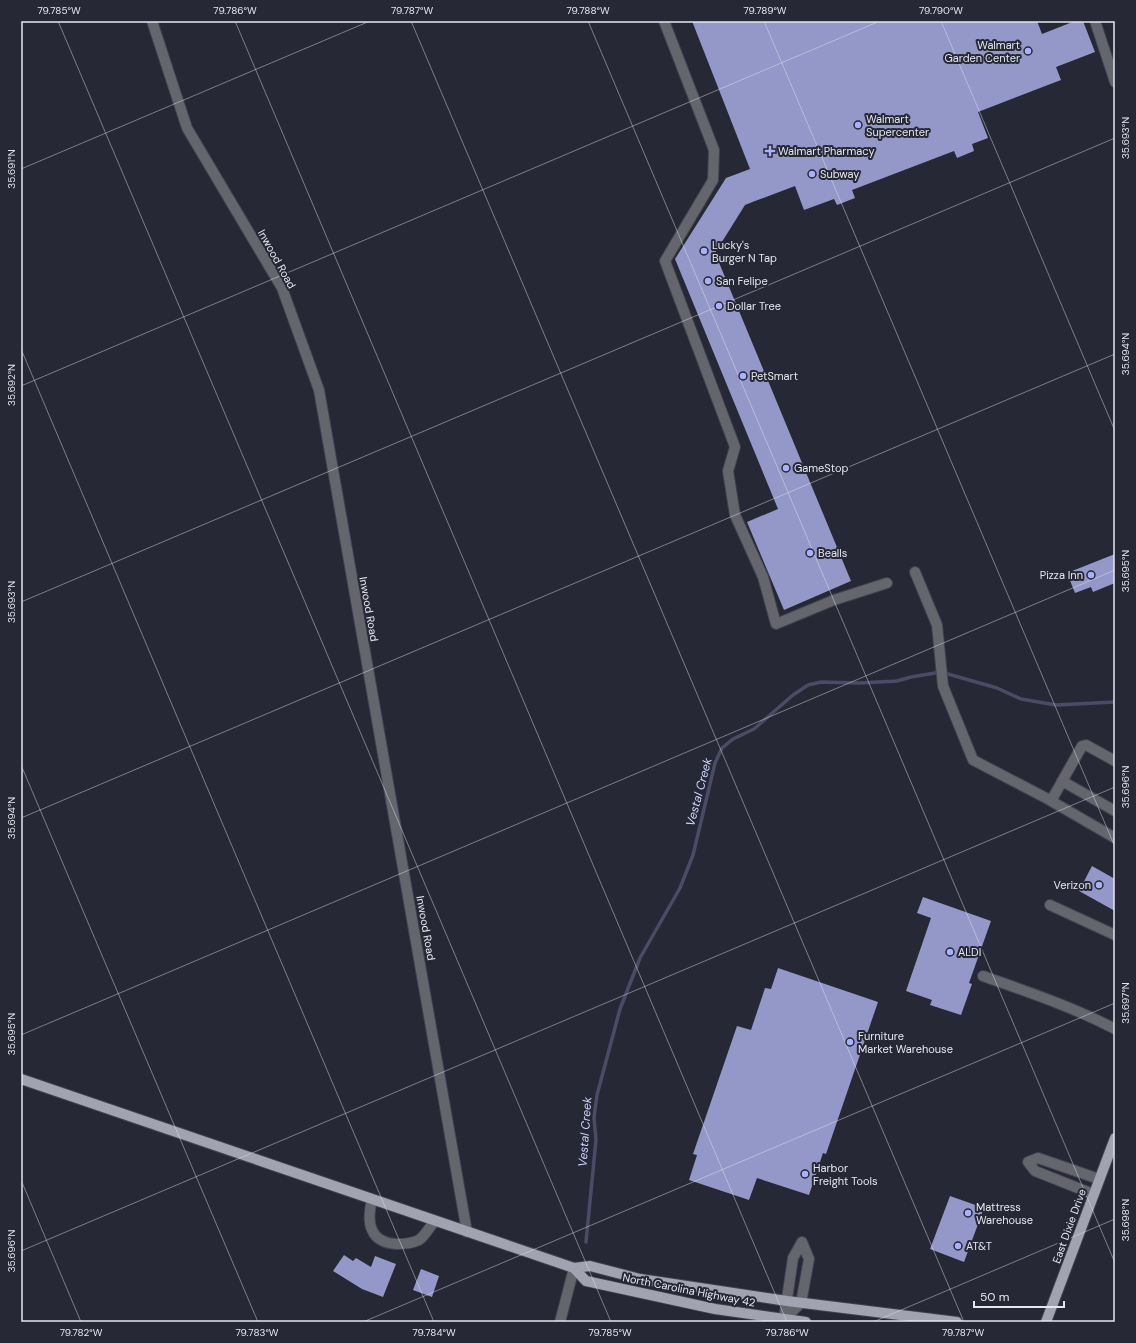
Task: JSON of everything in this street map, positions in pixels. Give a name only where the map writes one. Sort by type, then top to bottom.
[{"type":"main road","points":[[21,1078],[372,1200],[574,1268],[590,1266],[640,1279],[801,1303],[957,1322]]},
{"type":"main road","name":"East Dixie Drive","points":[[1046,1322],[1115,1138]]},
{"type":"main road","name":"North Carolina Highway 42","points":[[574,1268],[586,1281],[715,1309],[783,1320],[806,1322]]},
{"type":"street","name":"Inwood Road","points":[[152,21],[187,128],[282,288],[319,390],[467,1232]]},
{"type":"street","points":[[664,21],[714,150],[713,180],[665,261],[735,448],[728,471],[735,515],[763,577],[776,624],[834,600],[887,583]]},
{"type":"street","points":[[1095,21],[1115,82]]},
{"type":"street","points":[[915,572],[937,625],[943,686],[973,760],[1051,801],[1115,838]]},
{"type":"street","points":[[1051,801],[1082,746],[1086,745],[1115,761]]},
{"type":"street","points":[[1062,781],[1115,811]]},
{"type":"street","points":[[1050,905],[1115,935]]},
{"type":"street","points":[[984,976],[1054,1001],[1115,1029]]},
{"type":"street","points":[[1093,1194],[1035,1171],[1028,1162],[1038,1158],[1099,1179]]},
{"type":"street","points":[[372,1200],[370,1209],[370,1226],[378,1239],[390,1244],[402,1244],[419,1240],[435,1221]]},
{"type":"street","points":[[802,1242],[808,1259],[801,1303],[783,1320],[794,1258],[802,1242]]},
{"type":"street","points":[[560,1322],[574,1268]]},
{"type":"building","name":"Walmart Supercenter","points":[[692,21],[1037,21],[1042,34],[1075,21],[1083,21],[1095,52],[1056,67],[1061,80],[978,112],[988,138],[972,144],[974,151],[957,158],[954,151],[852,190],[855,198],[837,205],[834,199],[804,210],[795,186],[755,201],[745,205],[715,253],[851,581],[784,610],[747,522],[778,509],[675,259],[726,178],[750,169]]},
{"type":"building","name":"Pizza Inn","points":[[1115,554],[1115,583],[1093,592],[1091,587],[1075,593],[1067,573]]},
{"type":"building","name":"Verizon","points":[[1092,866],[1115,879],[1115,911],[1079,891]]},
{"type":"building","name":"ALDI","points":[[923,897],[991,921],[969,983],[972,984],[961,1015],[930,1005],[932,1000],[906,991],[931,918],[917,913]]},
{"type":"building","points":[[778,968],[878,1002],[826,1154],[823,1153],[809,1195],[757,1178],[749,1200],[689,1180],[697,1155],[693,1154],[737,1026],[751,1030],[765,988],[771,989]]},
{"type":"building","points":[[950,1196],[984,1208],[964,1262],[930,1249]]},
{"type":"building","points":[[344,1255],[353,1261],[356,1258],[371,1267],[375,1256],[396,1264],[383,1297],[362,1289],[333,1271]]},
{"type":"building","points":[[421,1269],[439,1276],[432,1297],[413,1290]]},
{"type":"waterway","name":"Vestal Creek","points":[[586,1242],[596,1140],[594,1117],[597,1095],[620,1009],[640,958],[680,888],[693,855],[715,763],[722,748],[733,739],[754,729],[793,695],[808,685],[821,682],[860,683],[897,681],[941,672],[997,688],[1021,699],[1056,705],[1115,702]]},
{"type":"place","name":"Walmart Garden Center","points":[[1028,51]]},
{"type":"place","name":"Walmart Supercenter","points":[[858,125]]},
{"type":"place","name":"Walmart Pharmacy","points":[[770,151]]},
{"type":"place","name":"Subway","points":[[812,174]]},
{"type":"place","name":"Lucky's Burger N Tap","points":[[704,251]]},
{"type":"place","name":"San Felipe","points":[[708,281]]},
{"type":"place","name":"Dollar Tree","points":[[719,306]]},
{"type":"place","name":"PetSmart","points":[[743,376]]},
{"type":"place","name":"GameStop","points":[[786,468]]},
{"type":"place","name":"Bealls","points":[[810,553]]},
{"type":"place","name":"Pizza Inn","points":[[1091,575]]},
{"type":"place","name":"Verizon","points":[[1099,885]]},
{"type":"place","name":"ALDI","points":[[950,952]]},
{"type":"place","name":"Furniture Market Warehouse","points":[[850,1042]]},
{"type":"place","name":"Harbor Freight Tools","points":[[805,1174]]},
{"type":"place","name":"Mattress Warehouse","points":[[968,1213]]},
{"type":"place","name":"AT&T","points":[[958,1246]]}]
